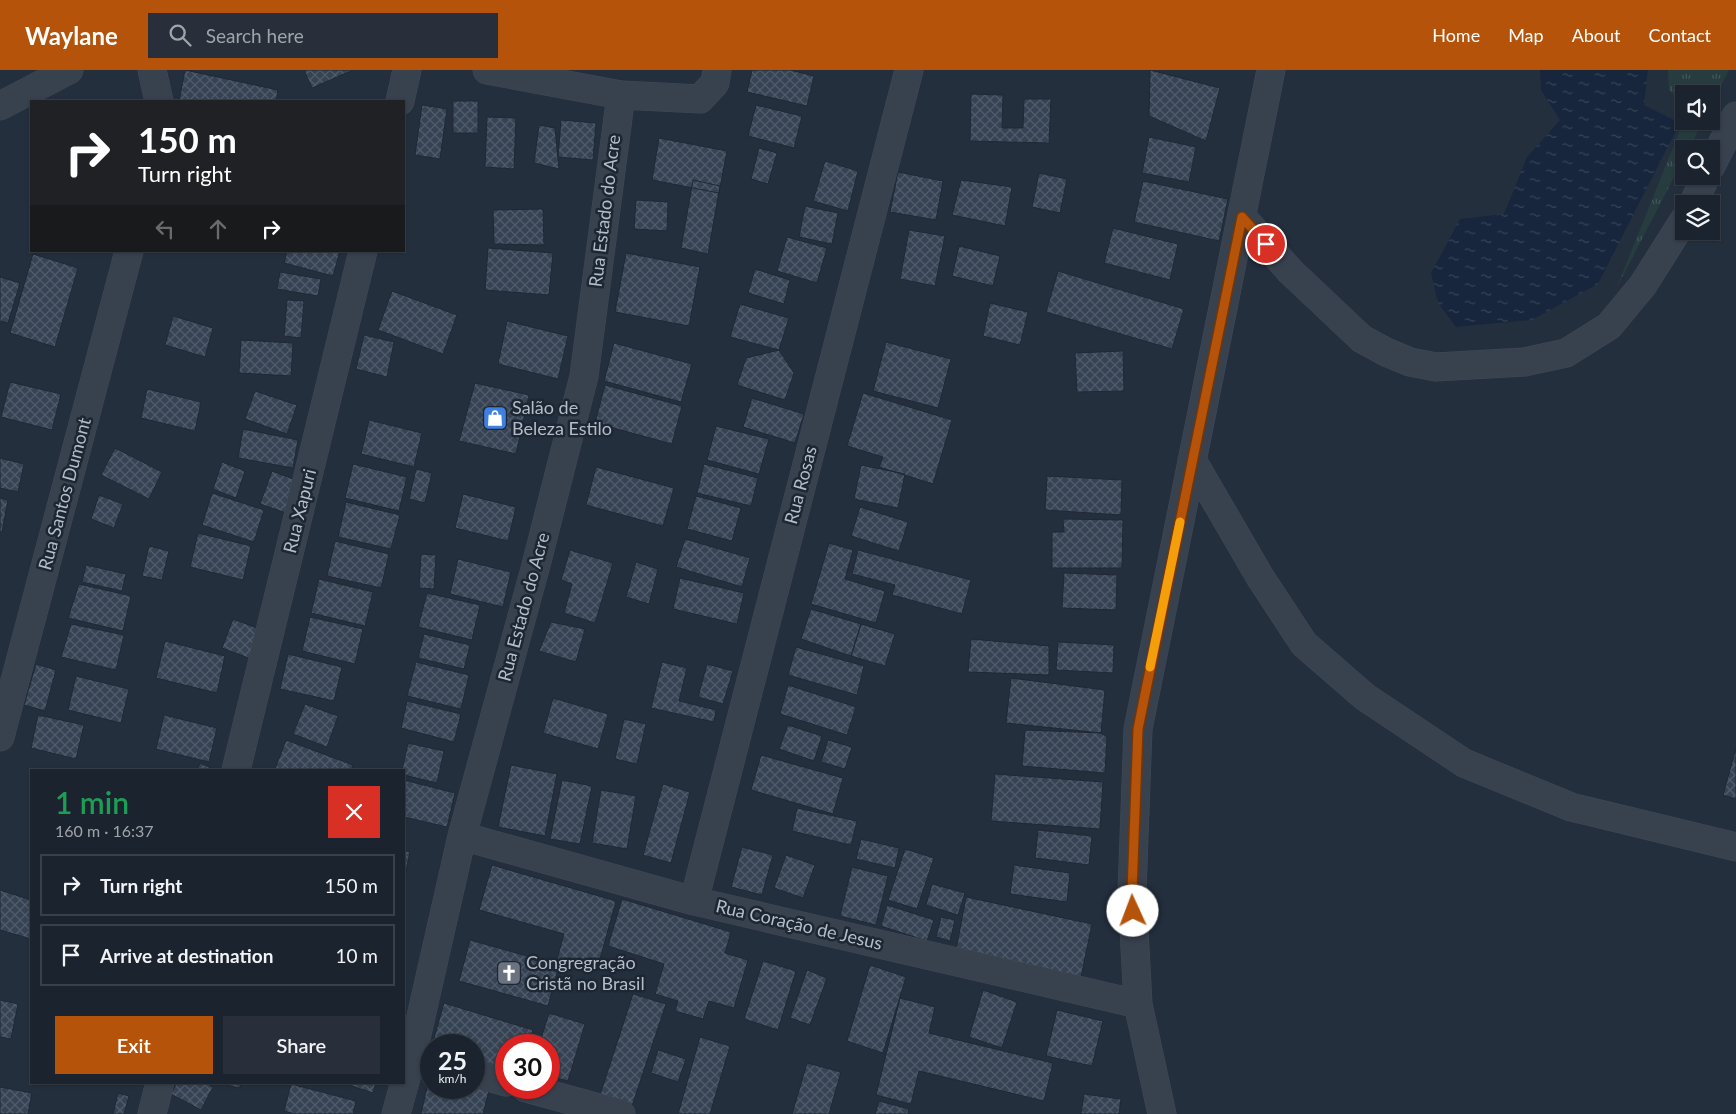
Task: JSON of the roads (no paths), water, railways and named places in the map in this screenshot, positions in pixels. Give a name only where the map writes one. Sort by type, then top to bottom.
[{"type":"street","points":[[0,106],[69,70]]},
{"type":"street","points":[[152,70],[159,100]]},
{"type":"street","points":[[400,100],[407,70]]},
{"type":"street","points":[[487,70],[621,95],[700,99],[715,83],[717,70]]},
{"type":"street","name":"Rua Rosas","points":[[694,900],[909,70]]},
{"type":"street","points":[[1162,1114],[1138,1004],[1132,892],[1138,729],[1271,70]]},
{"type":"street","name":"Rua Estado do Acre","points":[[425,1034],[462,836],[536,565],[584,376],[621,95]]},
{"type":"street","points":[[1720,148],[1736,116]]},
{"type":"street","points":[[1242,217],[1290,271],[1362,339],[1410,362],[1436,367],[1524,362],[1566,353],[1608,326],[1643,285],[1675,234]]},
{"type":"street","name":"Rua Santos Dumont","points":[[0,737],[129,252]]},
{"type":"street","name":"Rua Xapuri","points":[[236,769],[363,252]]},
{"type":"street","points":[[1192,460],[1260,577],[1304,644],[1365,697],[1464,763],[1571,807],[1736,847]]},
{"type":"street","name":"Rua Coração de Jesus","points":[[462,836],[694,900],[1138,1004]]},
{"type":"street","name":"Rua Estado do Acre","points":[[396,1114],[420,1060]]},
{"type":"street","points":[[152,1114],[160,1084]]},
{"type":"street","points":[[560,1097],[621,1114]]},
{"type":"water","points":[[1540,70],[1648,70],[1644,105],[1675,120],[1676,130],[1598,284],[1532,320],[1456,327],[1438,303],[1431,273],[1460,219],[1504,214],[1527,157],[1560,120],[1541,90]]},
{"type":"place","name":"Salão de Beleza Estilo","points":[[495,418]]},
{"type":"place","name":"Congregração Cristã no Brasil","points":[[509,973]]}]
